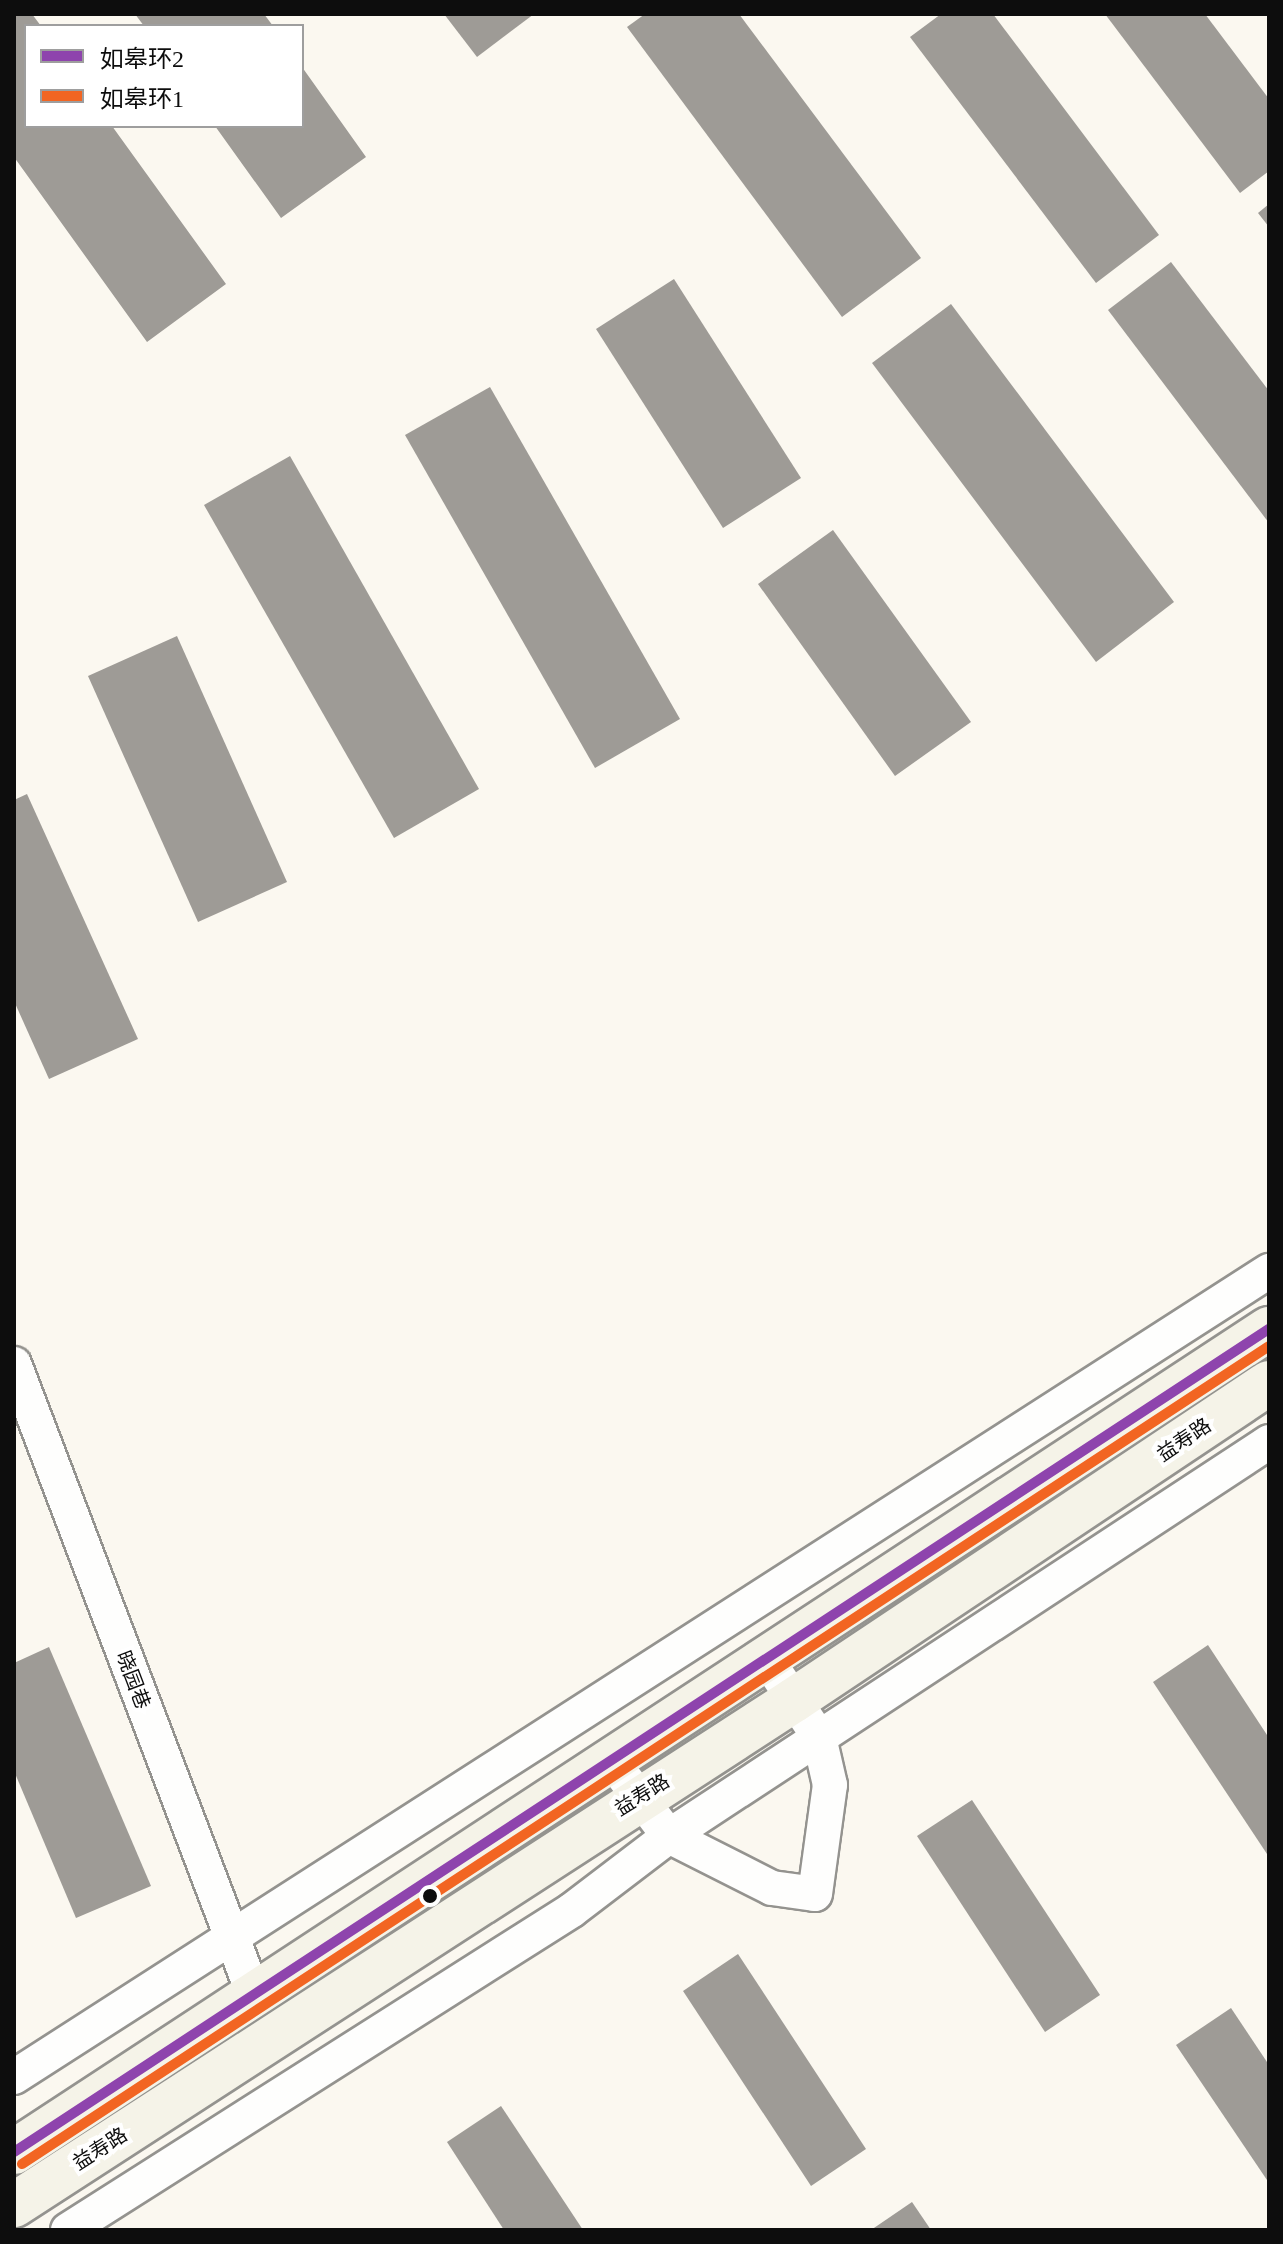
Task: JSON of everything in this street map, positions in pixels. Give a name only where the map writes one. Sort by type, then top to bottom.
[{"type":"main road","points":[[14,2152],[611,1760],[768,1661],[1269,1329]]},
{"type":"main road","name":"益寿路","points":[[14,2205],[639,1796],[794,1700],[1269,1383]]},
{"type":"street","points":[[14,2077],[1269,1271]]},
{"type":"street","name":"晓园巷","points":[[14,1364],[254,1995]]},
{"type":"street","points":[[68,2230],[572,1910],[669,1836],[1269,1442]]},
{"type":"street","points":[[611,1760],[669,1836],[772,1888],[815,1894],[830,1785],[819,1737],[768,1661]]},
{"type":"building","points":[[14,14],[32,14],[40,24],[24,24],[24,128],[113,128],[226,284],[147,342],[14,157]]},
{"type":"building","points":[[135,14],[264,14],[272,24],[142,24]]},
{"type":"building","points":[[444,14],[534,14],[477,57]]},
{"type":"building","points":[[645,14],[739,14],[921,258],[842,317],[627,27]]},
{"type":"building","points":[[941,14],[993,14],[1159,235],[1096,283],[910,37]]},
{"type":"building","points":[[1105,14],[1205,14],[1269,99],[1269,171],[1240,193]]},
{"type":"building","points":[[304,70],[366,157],[281,218],[216,128],[304,128]]},
{"type":"building","points":[[1269,204],[1269,227],[1258,213]]},
{"type":"building","points":[[1171,262],[1269,391],[1269,523],[1108,310]]},
{"type":"building","points":[[674,279],[801,478],[723,528],[596,329]]},
{"type":"building","points":[[951,304],[1174,602],[1096,662],[872,363]]},
{"type":"building","points":[[490,387],[680,719],[595,768],[405,435]]},
{"type":"building","points":[[290,456],[479,789],[394,838],[204,505]]},
{"type":"building","points":[[833,530],[971,722],[895,776],[758,584]]},
{"type":"building","points":[[177,636],[287,882],[198,922],[88,676]]},
{"type":"building","points":[[27,794],[138,1039],[49,1079],[14,1001],[14,800]]},
{"type":"building","points":[[1208,1645],[1269,1738],[1269,1857],[1153,1682]]},
{"type":"building","points":[[49,1647],[151,1886],[76,1918],[14,1771],[14,1663]]},
{"type":"building","points":[[972,1800],[1100,1995],[1045,2032],[917,1836]]},
{"type":"building","points":[[738,1954],[866,2149],[811,2186],[683,1991]]},
{"type":"building","points":[[1231,2008],[1269,2065],[1269,2183],[1176,2045]]},
{"type":"building","points":[[501,2106],[583,2230],[504,2230],[447,2142]]},
{"type":"building","points":[[912,2202],[931,2230],[871,2230]]},
{"type":"transit line","name":"如皋环2","points":[[14,2152],[1269,1329]]},
{"type":"transit line","name":"如皋环1","points":[[22,2164],[1269,1346]]}]
